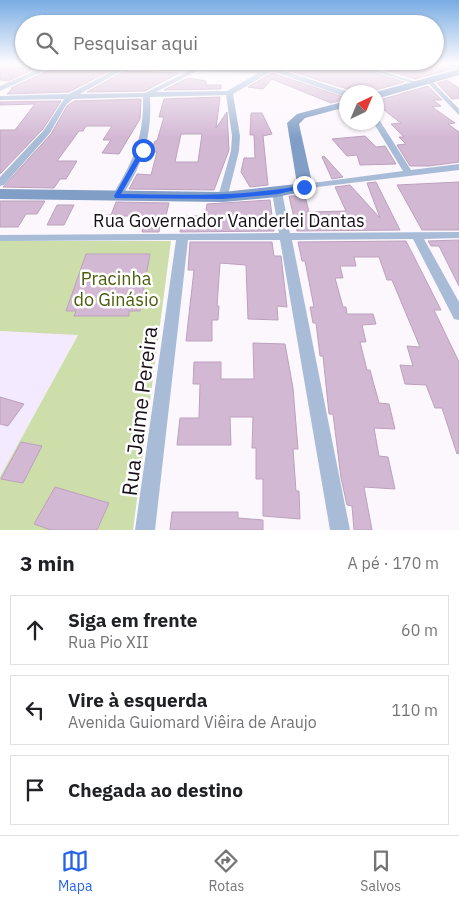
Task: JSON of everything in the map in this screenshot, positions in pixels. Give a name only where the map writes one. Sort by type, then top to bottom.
[{"type":"street","points":[[0,183],[47,131],[63,104],[71,96],[84,89]]},
{"type":"street","points":[[146,95],[158,89]]},
{"type":"street","points":[[0,98],[229,93],[236,89]]},
{"type":"street","points":[[384,94],[401,89]]},
{"type":"street","points":[[432,89],[459,113]]},
{"type":"street","points":[[223,197],[235,151],[236,136],[229,93]]},
{"type":"street","points":[[117,196],[143,150],[146,139],[148,112],[146,95]]},
{"type":"street","points":[[304,187],[293,123],[301,116],[339,106]]},
{"type":"street","points":[[382,130],[409,174]]},
{"type":"street","points":[[0,194],[223,197],[278,192],[459,167]]},
{"type":"street","points":[[278,192],[340,530]]},
{"type":"street","name":"Rua Governador Vanderlei Dantas","points":[[0,238],[459,235]]},
{"type":"street","points":[[417,236],[459,315]]},
{"type":"street","name":"Rua Jaime Pereira","points":[[145,530],[182,238]]},
{"type":"shaded area","points":[[0,331],[78,334],[0,477]]},
{"type":"green space","name":"Pracinha do Ginásio","points":[[0,241],[171,241],[133,530],[0,530],[0,477],[78,335],[0,331]]},
{"type":"building","points":[[12,89],[75,89],[69,92],[7,94]]},
{"type":"building","points":[[93,89],[149,89],[145,91],[87,92]]},
{"type":"building","points":[[167,89],[221,89],[221,89],[164,90]]},
{"type":"building","points":[[296,89],[319,89],[339,96],[339,101],[331,103]]},
{"type":"building","points":[[419,89],[431,89],[442,100],[433,100],[441,106],[432,107],[455,123],[448,124],[459,132],[459,162],[429,166],[410,166],[397,145],[406,144],[399,137],[404,137],[391,124],[401,123],[384,110],[384,99]]},
{"type":"building","points":[[442,89],[459,89],[459,98],[452,99]]},
{"type":"building","points":[[220,97],[216,128],[227,112],[229,150],[214,190],[129,189],[137,174],[151,175],[157,152],[150,152],[155,141],[157,141],[164,117],[159,117],[164,99]],"holes":[[[181,134],[202,134],[198,162],[175,162]]]},
{"type":"building","points":[[141,99],[140,119],[119,154],[102,153],[111,140],[103,140],[112,126],[86,126],[83,131],[79,131],[57,161],[77,161],[66,179],[60,179],[54,188],[3,187],[51,134],[67,106],[74,101]]},
{"type":"building","points":[[61,101],[43,129],[0,174],[0,130],[15,130],[35,104],[0,105],[0,102]]},
{"type":"building","points":[[251,113],[262,113],[272,134],[263,136],[268,185],[250,187],[241,172],[244,158],[255,158],[254,135],[250,135]]},
{"type":"building","points":[[365,136],[376,147],[385,146],[396,164],[360,165],[357,155],[347,156],[332,139]]},
{"type":"building","points":[[324,156],[343,177],[332,179],[322,157]]},
{"type":"building","points":[[376,182],[400,230],[297,231],[289,196],[305,196],[309,212],[346,211],[335,187],[350,185],[380,218],[367,183]]},
{"type":"building","points":[[459,182],[459,230],[422,230],[397,185]]},
{"type":"building","points":[[270,200],[274,231],[180,232],[182,220],[187,220],[187,216],[205,216],[207,204]]},
{"type":"building","points":[[0,201],[45,201],[37,214],[26,214],[18,227],[0,227]]},
{"type":"building","points":[[116,202],[169,203],[165,220],[161,220],[159,232],[142,232],[146,216],[121,216],[117,227],[92,227],[97,215],[111,215]]},
{"type":"building","points":[[57,205],[74,205],[64,225],[47,225]]},
{"type":"building","points":[[459,240],[459,286],[439,246],[431,246],[428,241]]},
{"type":"building","points":[[406,241],[441,310],[434,310],[459,362],[459,453],[457,454],[442,408],[435,408],[426,385],[405,384],[400,365],[413,366],[407,346],[420,347],[392,280],[387,280],[379,257],[354,257],[356,266],[340,266],[343,278],[335,278],[343,307],[346,307],[347,314],[373,314],[376,324],[362,325],[366,342],[360,342],[367,370],[370,370],[379,403],[389,404],[395,429],[374,428],[379,456],[388,457],[395,489],[364,487],[372,530],[354,530],[352,506],[347,505],[341,478],[333,414],[329,414],[323,356],[320,356],[316,323],[313,323],[310,307],[314,307],[305,261],[302,261],[298,242]]},
{"type":"building","points":[[190,242],[272,242],[274,256],[281,256],[287,307],[277,306],[278,320],[248,319],[246,265],[220,263],[218,320],[212,320],[212,341],[186,341],[194,270],[188,270]]},
{"type":"building","points":[[86,254],[150,254],[140,311],[129,311],[129,316],[74,316],[76,311],[66,311]]},
{"type":"building","points":[[253,343],[285,344],[293,388],[298,449],[293,449],[296,491],[299,491],[300,519],[263,516],[263,479],[256,479],[256,448],[252,448],[253,417],[230,417],[231,445],[177,445],[180,418],[199,418],[200,384],[193,384],[194,362],[221,362],[221,379],[254,379]]},
{"type":"building","points":[[0,397],[24,404],[8,426],[0,424]]},
{"type":"building","points":[[21,442],[42,446],[23,483],[1,479]]},
{"type":"building","points":[[55,487],[109,503],[97,530],[51,530],[34,524]]},
{"type":"building","points":[[172,512],[238,512],[238,518],[263,520],[263,530],[170,530]]},
{"type":"route","points":[[143,150],[117,196],[223,197],[278,192],[304,187]]}]
